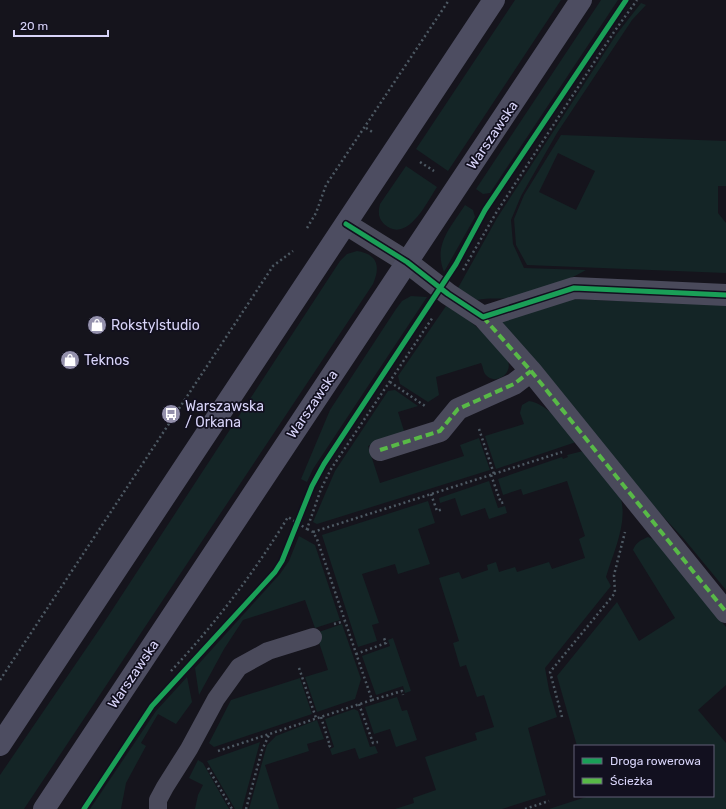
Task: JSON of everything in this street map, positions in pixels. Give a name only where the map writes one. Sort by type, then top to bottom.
[{"type":"main road","points":[[0,745],[494,0]]},
{"type":"main road","name":"Warszawska","points":[[44,809],[581,0]]},
{"type":"street","points":[[346,224],[407,262],[448,294],[483,317],[531,371],[726,612]]},
{"type":"street","points":[[483,317],[574,288],[726,296]]},
{"type":"street","points":[[380,450],[440,431],[458,409],[514,384],[531,371]]},
{"type":"lane","points":[[158,809],[158,800],[165,787],[231,676],[247,661],[268,651],[313,637]]},
{"type":"path","points":[[305,232],[316,213],[326,185],[449,0]]},
{"type":"path","points":[[461,273],[496,213],[614,32],[637,0]]},
{"type":"path","points":[[418,161],[437,173]]},
{"type":"path","points":[[492,210],[496,213]]},
{"type":"path","points":[[0,680],[273,266],[295,250]]},
{"type":"path","points":[[307,529],[326,479],[438,310]]},
{"type":"path","points":[[390,382],[406,393]]},
{"type":"path","points":[[471,404],[500,503],[506,502]]},
{"type":"path","points":[[313,532],[566,451]]},
{"type":"path","points":[[431,494],[437,511],[443,509]]},
{"type":"path","points":[[167,675],[203,636],[264,556],[288,517],[313,532],[317,539],[372,700]]},
{"type":"path","points":[[295,530],[300,517]]},
{"type":"path","points":[[562,717],[550,672],[615,593],[614,575],[626,526]]},
{"type":"path","points":[[356,654],[386,643],[384,638]]},
{"type":"path","points":[[290,644],[316,718]]},
{"type":"path","points":[[217,752],[372,700],[402,691],[403,695]]},
{"type":"path","points":[[359,704],[373,743],[378,742]]},
{"type":"path","points":[[321,717],[330,746],[328,747]]},
{"type":"path","points":[[246,809],[262,750],[269,734]]},
{"type":"path","points":[[208,767],[232,809]]},
{"type":"path","points":[[525,809],[549,801]]},
{"type":"shaded area","points":[[515,0],[561,0],[448,171],[416,149]]},
{"type":"shaded area","points":[[601,0],[618,0],[490,193],[483,194],[476,189]]},
{"type":"shaded area","points":[[641,3],[646,5],[632,20],[557,133],[521,196],[511,220],[513,244],[524,268],[586,270],[542,290],[509,298],[477,300],[458,288],[497,218],[616,35]]},
{"type":"shaded area","points":[[561,135],[726,141],[726,186],[718,186],[718,213],[726,223],[726,273],[527,265],[516,245],[514,219],[524,195]],"holes":[[[558,153],[595,171],[576,210],[539,192]]]},
{"type":"shaded area","points":[[406,166],[437,187],[422,211],[415,219],[401,229],[392,229],[384,224],[381,219],[379,215],[379,207]]},
{"type":"shaded area","points":[[465,205],[473,210],[475,217],[444,272],[441,262],[442,245],[449,229]]},
{"type":"shaded area","points":[[357,251],[369,255],[376,262],[377,272],[373,284],[24,809],[0,809],[0,775],[103,624],[340,261],[347,254]]},
{"type":"shaded area","points":[[411,296],[427,297],[313,469],[307,482],[301,479],[330,410],[396,309],[402,301]]},
{"type":"shaded area","points":[[568,299],[726,305],[726,590],[684,539],[616,466],[501,321]]},
{"type":"shaded area","points":[[446,306],[468,320],[487,336],[506,356],[509,366],[508,371],[498,379],[493,379],[485,374],[481,363],[436,377],[439,395],[428,402],[400,384],[398,376]]},
{"type":"shaded area","points":[[395,390],[418,406],[398,412],[405,434],[368,446],[380,483],[464,456],[460,445],[479,438],[490,470],[317,524],[313,522],[335,471],[388,391]]},
{"type":"shaded area","points":[[529,401],[543,407],[556,417],[576,442],[496,469],[485,436],[524,424],[520,413],[522,405]]},
{"type":"shaded area","points":[[583,451],[620,496],[623,516],[619,537],[606,577],[611,586],[545,668],[549,690],[557,717],[528,728],[546,795],[502,809],[395,809],[414,803],[413,798],[436,790],[425,757],[477,740],[475,733],[494,727],[484,695],[477,697],[466,665],[460,667],[453,643],[459,641],[439,578],[459,572],[462,579],[488,570],[487,565],[496,562],[499,572],[515,567],[517,572],[549,562],[552,569],[585,558],[579,539],[585,536],[567,481],[523,495],[521,489],[503,495],[498,479],[562,457],[563,459],[568,457],[567,455]]},
{"type":"shaded area","points":[[489,481],[498,508],[505,506],[507,513],[489,519],[485,508],[461,516],[455,498],[440,503],[439,498]]},
{"type":"shaded area","points":[[428,501],[435,523],[418,529],[430,564],[398,574],[395,564],[362,574],[379,623],[372,625],[377,641],[358,647],[322,535]]},
{"type":"shaded area","points":[[299,536],[315,545],[340,620],[315,628],[305,600],[243,620],[224,649],[199,695],[195,668],[280,574],[289,561]]},
{"type":"shaded area","points":[[648,537],[655,540],[726,627],[726,685],[698,710],[726,743],[726,809],[549,809],[586,797],[714,797],[714,745],[577,745],[557,676],[617,602],[639,641],[675,618],[633,550],[637,543]]},
{"type":"shaded area","points":[[342,624],[361,679],[355,699],[317,712],[305,677],[328,670],[316,633]]},
{"type":"shaded area","points":[[393,638],[411,691],[405,693],[403,686],[376,695],[362,656],[390,646],[388,640]]},
{"type":"shaded area","points":[[187,677],[192,702],[176,724],[158,714],[141,743],[146,746],[126,783],[121,809],[90,809],[156,711]]},
{"type":"shaded area","points":[[300,678],[312,714],[214,747],[209,743],[231,700]]},
{"type":"shaded area","points":[[397,697],[402,711],[407,710],[417,740],[396,747],[390,729],[374,734],[365,707]]},
{"type":"shaded area","points":[[354,709],[358,711],[370,747],[375,746],[378,753],[359,759],[355,748],[332,755],[330,749],[334,747],[325,719]]},
{"type":"shaded area","points":[[317,720],[324,739],[307,744],[309,751],[265,765],[279,809],[249,809],[267,745],[276,736]]},
{"type":"shaded area","points":[[260,742],[242,809],[235,809],[207,761]]},
{"type":"shaded area","points":[[198,760],[203,763],[229,809],[195,809],[198,795],[203,785],[189,778]]},
{"type":"marked path","points":[[483,317],[531,371],[726,612]]},
{"type":"marked path","points":[[380,450],[440,431],[458,409],[514,384],[531,371]]},
{"type":"cycle path","points":[[84,809],[152,706],[275,572],[282,561],[312,486],[324,464],[456,264],[485,210],[626,0]]},
{"type":"cycle path","points":[[346,224],[407,262],[448,294],[483,317],[574,288],[726,295]]},
{"type":"place","name":"Rokstylstudio","points":[[97,325]]},
{"type":"place","name":"Teknos","points":[[70,360]]},
{"type":"place","name":"Warszawska / Orkana","points":[[171,414]]}]
